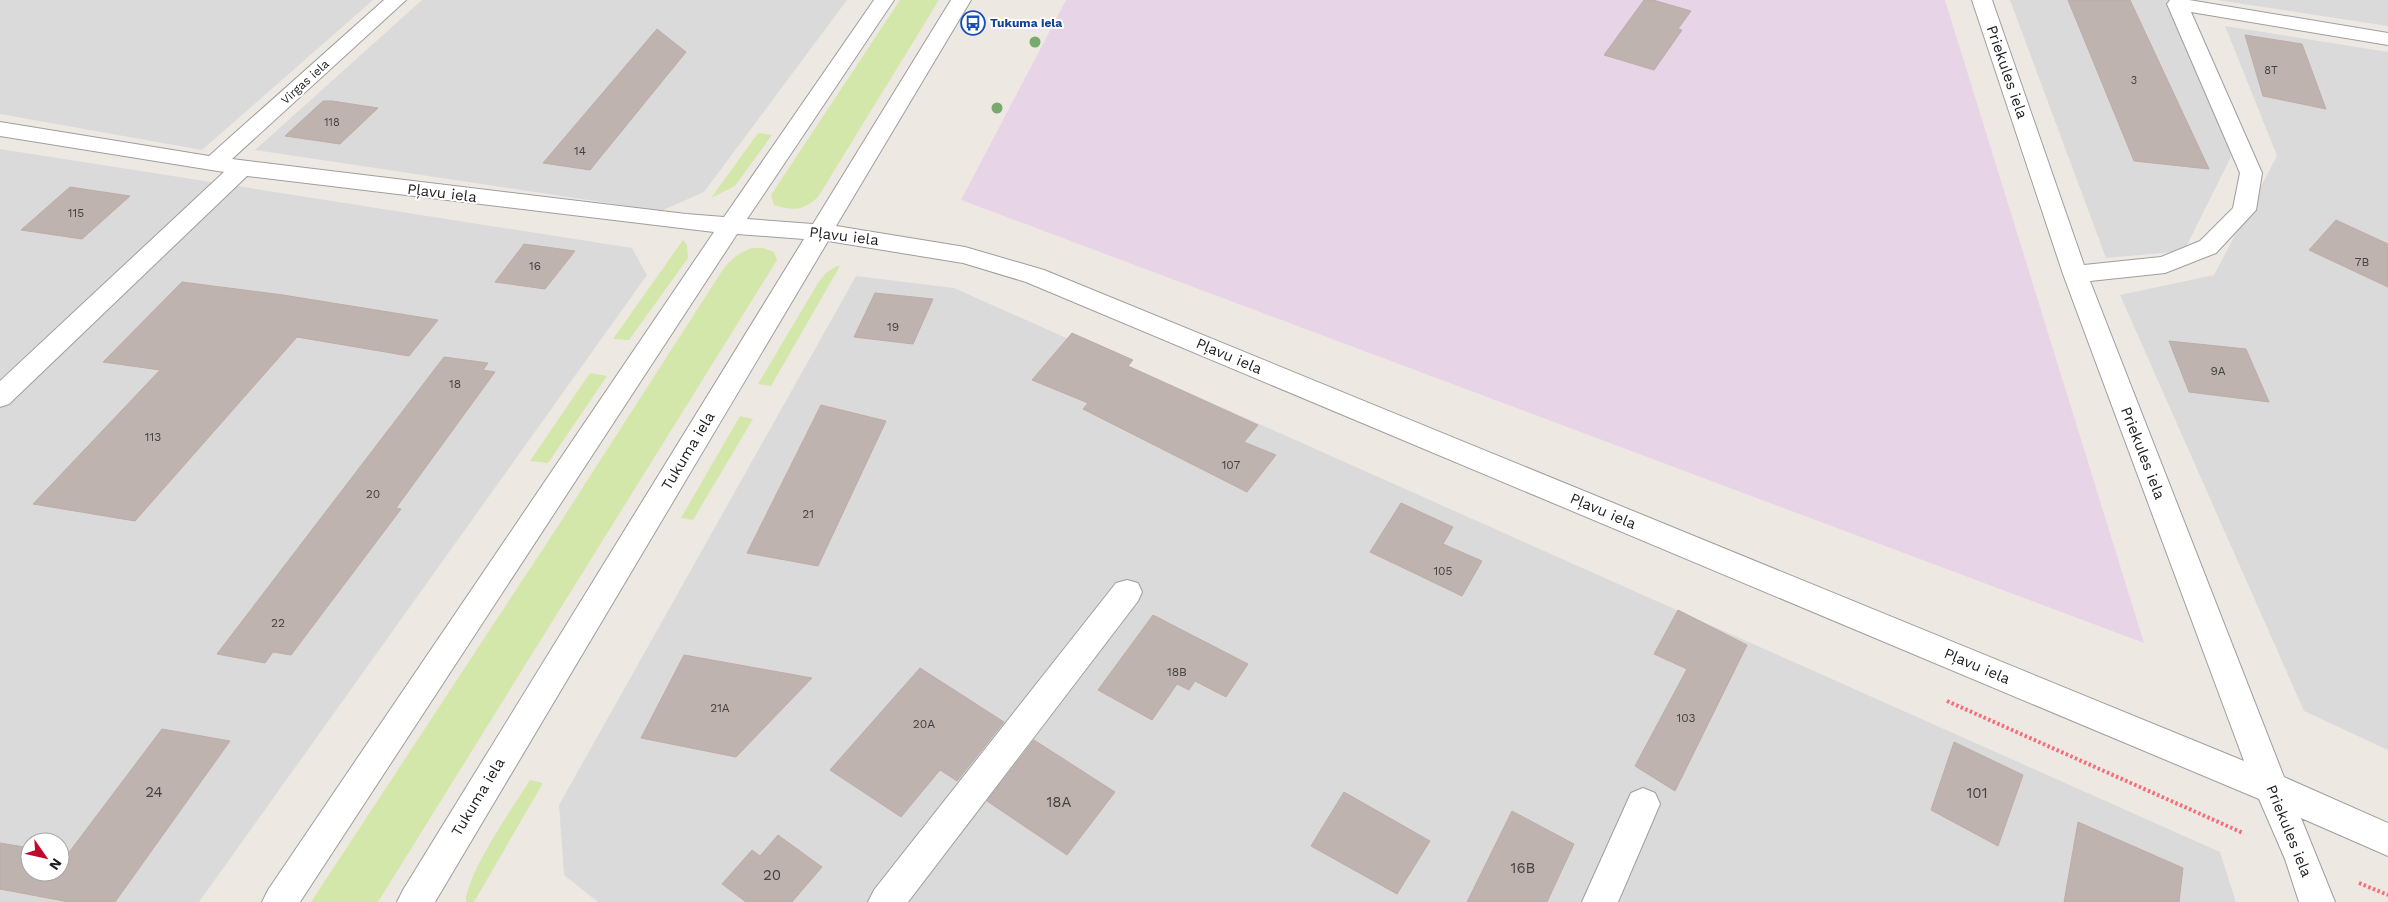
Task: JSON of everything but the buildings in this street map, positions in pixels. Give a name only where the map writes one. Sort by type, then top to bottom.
[{"type":"street","name":"Virgas iela","points":[[213,164],[396,0]]},
{"type":"street","points":[[280,902],[731,225],[884,0]]},
{"type":"street","name":"Tukuma iela","points":[[414,902],[961,0]]},
{"type":"street","name":"Priekules iela","points":[[1982,0],[2075,274],[2271,788],[2302,859],[2317,902]]},
{"type":"street","points":[[2075,274],[2165,265],[2208,247],[2244,210],[2251,173],[2175,4]]},
{"type":"street","points":[[2175,4],[2388,39]]},
{"type":"street","name":"Pļavu iela","points":[[0,129],[242,168],[676,221],[821,232],[869,238],[965,255],[1035,276],[2271,788],[2388,840]]},
{"type":"street","points":[[0,396],[242,168]]},
{"type":"street","points":[[886,902],[1127,592]]},
{"type":"street","points":[[1600,902],[1643,804]]},
{"type":"path","points":[[1946,701],[2302,859],[2388,895]]},
{"type":"shaded area","points":[[0,0],[373,0],[202,150],[0,114]]},
{"type":"shaded area","points":[[422,0],[847,0],[704,192],[661,211],[255,150]]},
{"type":"shaded area","points":[[1066,0],[1945,0],[2144,643],[961,200]]},
{"type":"shaded area","points":[[2010,0],[2186,0],[2231,157],[2184,251],[2106,258]]},
{"type":"shaded area","points":[[2217,0],[2388,0],[2388,26]]},
{"type":"shaded area","points":[[2225,26],[2388,52],[2388,750],[2304,711],[2120,295],[2214,275],[2277,156]]},
{"type":"shaded area","points":[[0,149],[632,248],[647,275],[199,902],[0,902]]},
{"type":"shaded area","points":[[856,276],[954,288],[2220,852],[2236,902],[598,902],[564,875],[559,805]]},
{"type":"green space","points":[[900,0],[939,0],[818,197],[807,205],[792,209],[774,205],[771,195]]},
{"type":"green space","points":[[758,133],[772,135],[735,186],[711,198]]},
{"type":"green space","points":[[683,240],[687,245],[688,258],[629,340],[613,339]]},
{"type":"green space","points":[[752,248],[763,248],[774,252],[777,260],[378,902],[311,902],[556,529],[720,274],[734,258]]},
{"type":"green space","points":[[840,266],[771,386],[758,384],[818,283],[826,273]]},
{"type":"green space","points":[[590,373],[607,376],[548,463],[530,461]]},
{"type":"green space","points":[[740,416],[753,419],[693,520],[681,518]]},
{"type":"green space","points":[[530,780],[543,783],[474,902],[466,902],[468,890],[482,858]]},
{"type":"place","name":"Tukuma iela","points":[[973,23]]}]
